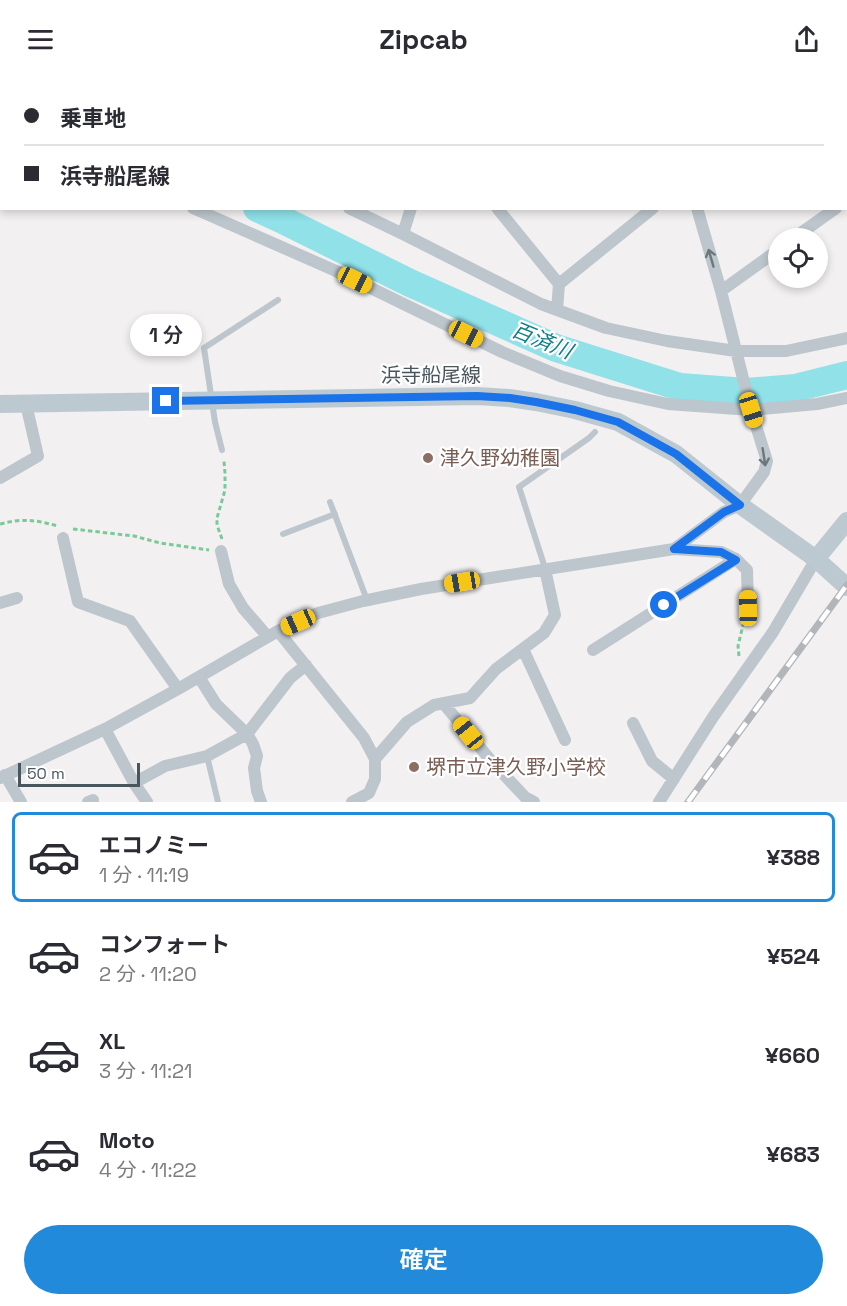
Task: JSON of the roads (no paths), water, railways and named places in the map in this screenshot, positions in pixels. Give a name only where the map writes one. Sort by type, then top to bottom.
[{"type":"street","points":[[198,210],[336,271],[502,352],[560,376],[609,391],[668,404],[750,406],[817,404],[847,398]]},
{"type":"street","points":[[353,210],[520,293],[606,328],[737,353],[786,351],[847,338]]},
{"type":"street","points":[[404,234],[410,210]]},
{"type":"street","points":[[499,210],[559,284],[557,310]]},
{"type":"street","points":[[559,284],[651,210]]},
{"type":"street","points":[[674,549],[724,512],[740,505],[764,472],[767,461],[698,210]]},
{"type":"street","points":[[808,228],[833,210]]},
{"type":"street","points":[[721,291],[768,257]]},
{"type":"street","name":"浜寺船尾線","points":[[0,404],[477,396],[510,398],[575,410],[618,422],[676,454],[740,505],[816,559],[847,586]]},
{"type":"street","points":[[0,478],[38,456],[26,404]]},
{"type":"street","points":[[659,802],[713,717],[772,632],[816,559],[847,521]]},
{"type":"street","points":[[66,531],[78,602],[129,621],[178,689]]},
{"type":"street","points":[[21,802],[3,776],[105,729],[273,634],[318,613],[420,589],[674,549],[721,552],[736,560],[747,570],[748,608]]},
{"type":"street","points":[[220,551],[229,584],[243,608],[306,665],[364,738],[375,759],[375,779],[369,793],[352,802]]},
{"type":"street","points":[[593,650],[736,560]]},
{"type":"street","points":[[375,759],[407,722],[434,705],[470,698],[496,669],[544,633],[555,615],[545,569]]},
{"type":"street","points":[[0,603],[17,598]]},
{"type":"street","points":[[523,649],[565,740]]},
{"type":"street","points":[[134,783],[165,766],[207,756],[247,734],[290,678],[306,665]]},
{"type":"street","points":[[199,677],[216,704],[247,734],[253,744],[257,756],[254,768],[257,791],[261,802]]},
{"type":"street","points":[[443,703],[493,763],[525,797],[534,802]]},
{"type":"street","points":[[633,723],[652,761],[674,779]]},
{"type":"street","points":[[105,729],[147,802]]},
{"type":"lane","points":[[222,450],[215,422],[204,348],[278,300]]},
{"type":"lane","points":[[545,569],[519,487],[595,432]]},
{"type":"lane","points":[[330,502],[367,600]]},
{"type":"lane","points":[[284,534],[335,514]]},
{"type":"lane","points":[[207,756],[218,802]]},
{"type":"waterway","name":"百済川","points":[[261,210],[410,283],[556,348],[680,387],[746,392],[795,388],[847,375]]},
{"type":"railway","points":[[688,802],[847,585]]},
{"type":"place","name":"津久野幼稚園","points":[[428,458]]},
{"type":"place","name":"堺市立津久野小学校","points":[[414,767]]}]
